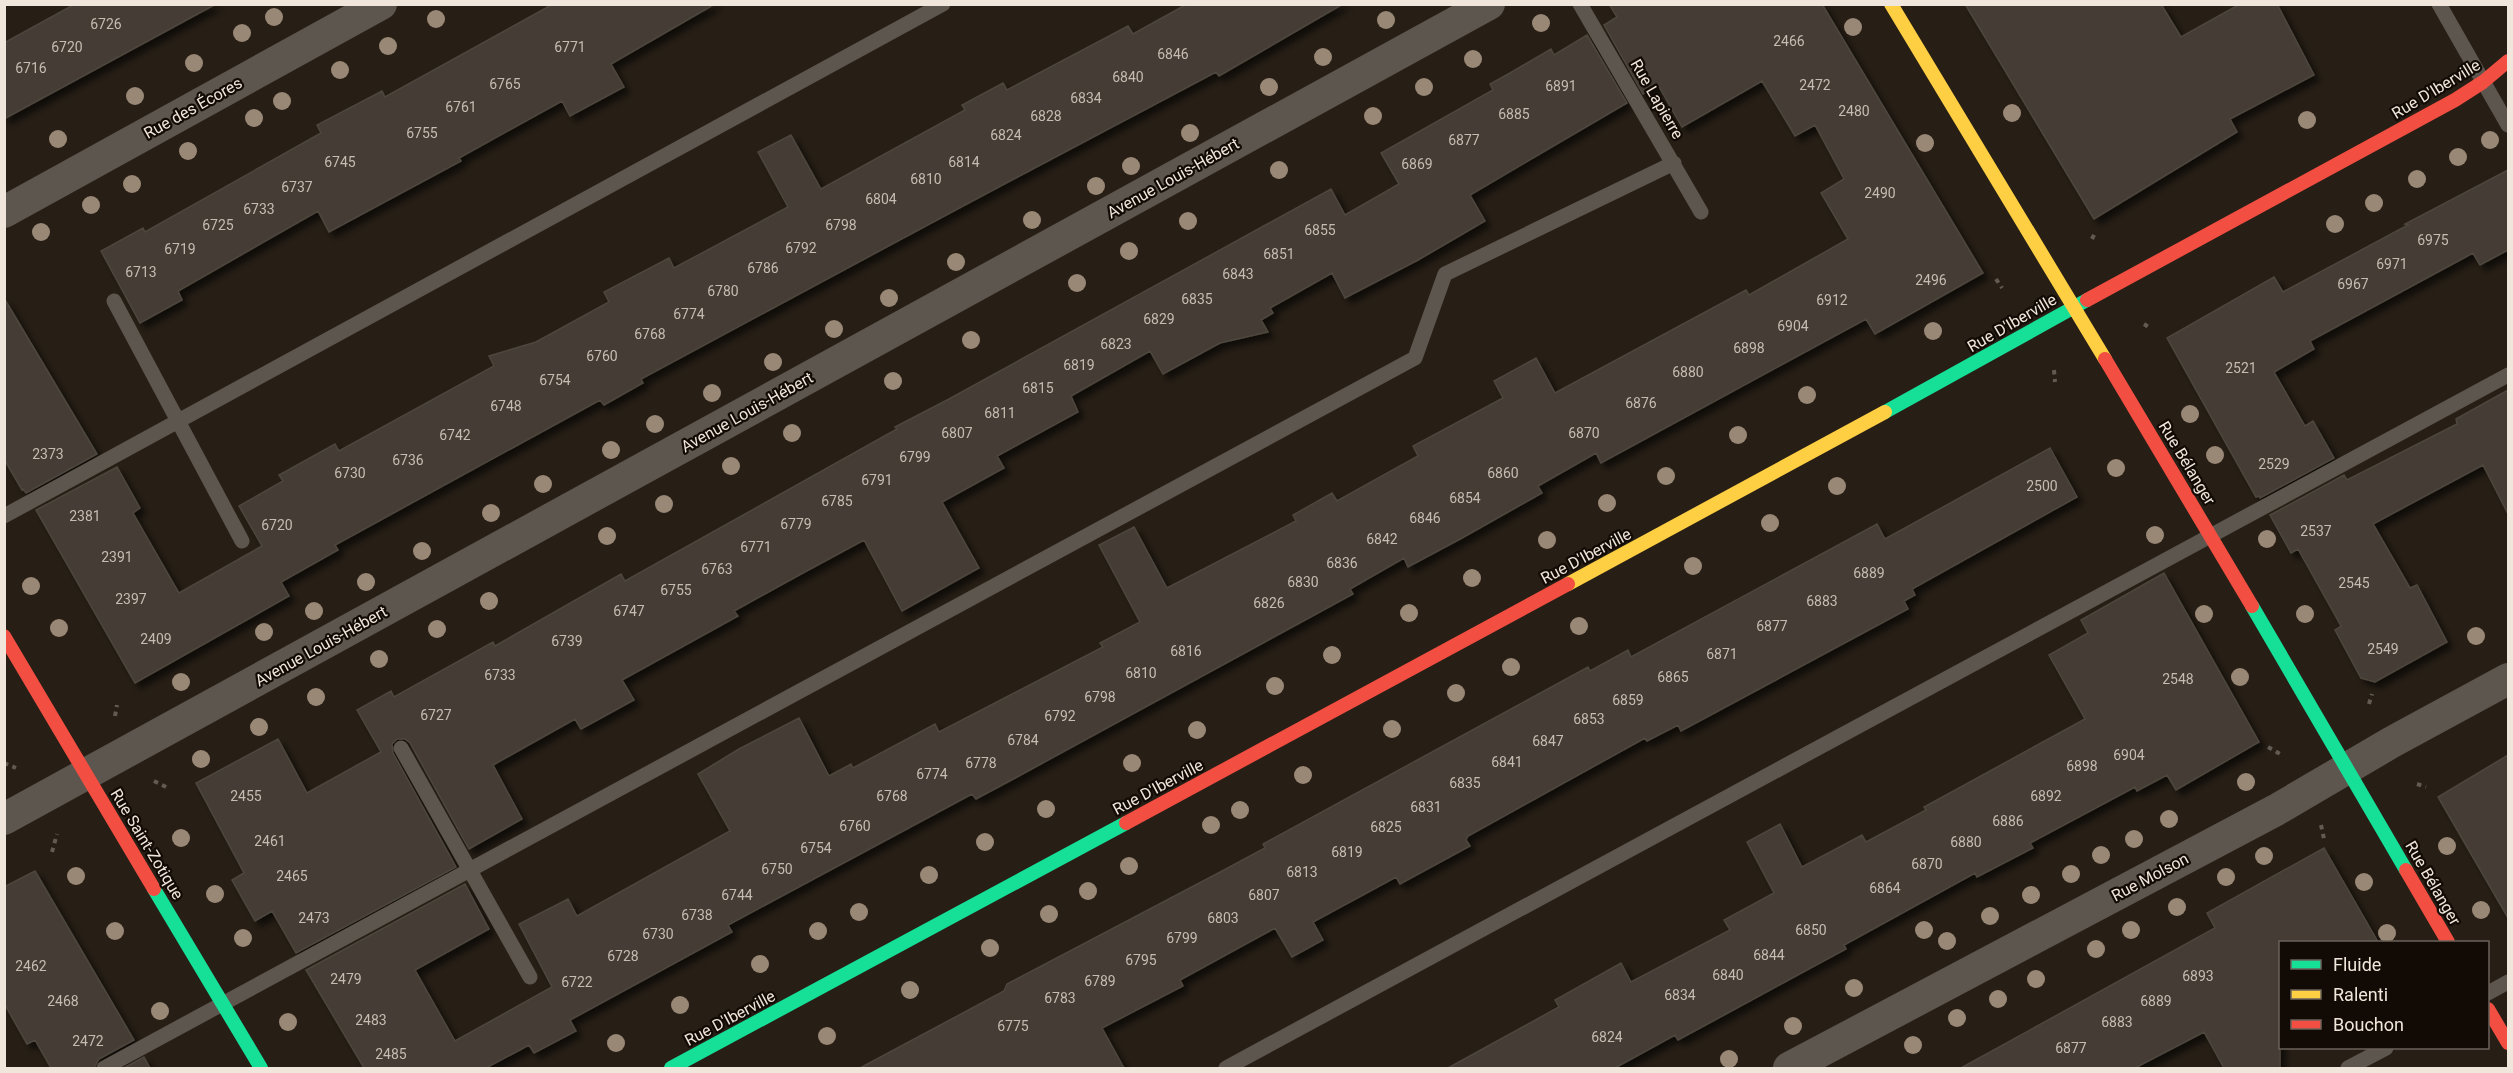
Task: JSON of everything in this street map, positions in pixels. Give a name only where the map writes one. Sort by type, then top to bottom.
[{"type":"main road","name":"Rue Bélanger","points":[[1891,4],[2211,535],[2447,941]]},
{"type":"main road","name":"Rue D'Iberville","points":[[671,1068],[1836,440],[2074,307],[2455,100],[2483,82],[2508,61]]},
{"type":"main road","name":"Rue Saint-Zotique","points":[[4,636],[261,1068]]},
{"type":"main road","points":[[2489,1012],[2508,1043]]},
{"type":"street","name":"Rue des Écores","points":[[4,212],[381,4]]},
{"type":"street","name":"Avenue Louis-Hébert","points":[[4,819],[87,776],[1489,4]]},
{"type":"street","name":"Rue Molson","points":[[1789,1068],[2266,815],[2392,742],[2508,679]]},
{"type":"lane","points":[[4,516],[943,4]]},
{"type":"lane","name":"Rue Lapierre","points":[[1580,4],[1701,212]]},
{"type":"lane","points":[[2439,4],[2508,125]]},
{"type":"lane","points":[[104,1068],[1415,358],[1445,274],[1674,163]]},
{"type":"lane","points":[[114,301],[242,541]]},
{"type":"lane","points":[[1226,1068],[2508,375]]},
{"type":"lane","points":[[401,748],[530,977]]},
{"type":"lane","points":[[2489,992],[2508,982]]},
{"type":"lane","points":[[2348,1068],[2382,1049]]},
{"type":"path","points":[[2092,239],[2096,231]]},
{"type":"path","points":[[1996,279],[2002,288]]},
{"type":"path","points":[[2144,324],[2150,328]]},
{"type":"path","points":[[2054,370],[2055,382]]},
{"type":"path","points":[[2369,704],[2372,694]]},
{"type":"path","points":[[115,717],[117,705]]},
{"type":"path","points":[[2268,747],[2282,755]]},
{"type":"path","points":[[4,763],[16,768]]},
{"type":"path","points":[[154,781],[168,788]]},
{"type":"path","points":[[2417,784],[2426,787]]},
{"type":"path","points":[[2321,824],[2324,838]]},
{"type":"path","points":[[52,852],[57,834]]},
{"type":"building","points":[[75,4],[216,4],[4,119],[4,43]]},
{"type":"building","points":[[553,4],[715,4],[611,64],[624,87],[570,116],[562,101],[459,158],[461,161],[329,232],[318,211],[178,291],[182,300],[140,323],[101,251],[143,228],[145,232],[321,133],[317,125],[382,91],[385,97]]},
{"type":"building","points":[[1187,4],[1343,4],[1219,76],[1216,72],[963,206],[641,379],[643,383],[604,405],[600,400],[335,545],[338,550],[281,582],[289,596],[135,683],[36,510],[117,467],[140,508],[133,513],[179,593],[262,546],[239,506],[283,481],[279,475],[335,444],[339,451],[494,366],[489,356],[536,342],[609,302],[604,292],[669,258],[674,268],[788,207],[758,152],[791,135],[821,189],[965,110],[962,105],[1003,83],[1007,90],[1128,26],[1133,34]]},
{"type":"building","points":[[1609,4],[1822,4],[1983,273],[1875,334],[1866,319],[1601,463],[1596,453],[1538,486],[1542,493],[1462,538],[1408,567],[1404,558],[1350,589],[1353,594],[1017,777],[976,799],[972,794],[728,925],[732,932],[570,1020],[576,1031],[534,1053],[529,1045],[486,1068],[364,1068],[306,970],[465,884],[489,929],[415,970],[455,1041],[552,987],[519,924],[568,899],[577,916],[730,831],[698,774],[739,749],[799,718],[829,776],[851,764],[853,768],[935,724],[939,732],[1103,647],[1100,643],[1140,622],[1099,545],[1134,527],[1167,588],[1296,521],[1293,515],[1332,493],[1337,501],[1418,456],[1413,446],[1503,398],[1494,381],[1536,358],[1555,393],[1746,290],[1749,295],[1848,239],[1821,193],[1844,179],[1815,125],[1795,136],[1762,81],[1682,127],[1658,85],[1643,94],[1604,25],[1617,17]]},
{"type":"building","points":[[1965,4],[2161,4],[2181,37],[2240,4],[2277,4],[2314,75],[2230,119],[2237,132],[2094,219]]},
{"type":"building","points":[[1587,35],[1627,103],[1470,195],[1485,221],[1418,260],[1345,298],[1332,273],[1270,308],[1273,313],[1261,320],[1268,332],[1220,343],[1163,374],[1150,351],[1071,396],[1078,412],[997,456],[1004,468],[942,502],[979,568],[902,611],[864,540],[801,574],[734,611],[738,616],[622,680],[634,700],[581,729],[575,719],[493,765],[522,819],[469,849],[410,743],[405,739],[397,739],[392,744],[393,753],[456,867],[296,953],[272,911],[255,921],[232,880],[244,873],[196,783],[278,739],[307,793],[381,752],[357,710],[391,691],[394,697],[493,642],[495,646],[621,574],[625,581],[897,429],[895,427],[1331,189],[1345,215],[1399,184],[1381,153],[1493,90],[1490,84],[1551,49],[1554,55]]},
{"type":"building","points":[[2508,170],[2508,250],[2480,265],[2473,253],[2310,341],[2314,349],[2274,372],[2305,426],[2313,421],[2334,458],[2260,498],[2256,497],[2167,338],[2274,277],[2283,292]]},
{"type":"building","points":[[4,298],[97,454],[26,493],[4,459]]},
{"type":"building","points":[[2508,390],[2508,514],[2483,465],[2373,524],[2410,588],[2417,585],[2447,642],[2375,682],[2361,678],[2335,630],[2341,626],[2298,549],[2291,553],[2270,515],[2344,475],[2347,480],[2457,424],[2456,419]]},
{"type":"building","points":[[2050,448],[2077,497],[1912,589],[1915,595],[1904,601],[1908,609],[1681,731],[1678,725],[1647,741],[1645,738],[1468,836],[1466,840],[1470,846],[1400,884],[1396,877],[1313,922],[1323,940],[1292,957],[1275,928],[1180,980],[1183,986],[1102,1028],[1124,1068],[860,1068],[1004,991],[1007,984],[1265,848],[1263,844],[1588,667],[1590,671],[1628,650],[1631,657],[1877,524],[1885,539]]},
{"type":"building","points":[[2164,573],[2259,742],[2176,790],[2167,775],[2137,791],[2135,787],[2030,843],[2033,848],[1977,877],[1975,873],[1844,945],[1846,949],[1678,1040],[1675,1035],[1615,1068],[1448,1068],[1559,1007],[1555,1000],[1621,963],[1631,982],[1730,930],[1724,920],[1774,893],[1747,842],[1780,824],[1802,867],[1862,835],[1866,842],[1926,810],[1924,807],[2085,719],[2049,655],[2088,633],[2081,620]]},
{"type":"building","points":[[2508,755],[2508,918],[2438,797]]},
{"type":"building","points":[[2324,848],[2377,941],[2279,941],[2280,1068],[2224,1068],[2204,1032],[2135,1068],[1961,1068],[2215,928],[2207,913]]},
{"type":"building","points":[[35,871],[134,1040],[99,1059],[94,1068],[51,1068],[35,1040],[27,1044],[4,1003],[4,887]]},
{"type":"building","points":[[144,1057],[150,1068],[124,1068]]},
{"type":"traffic: fast","points":[[1885,412],[2087,300]]},
{"type":"traffic: fast","points":[[2252,606],[2406,870]]},
{"type":"traffic: fast","points":[[671,1068],[1126,823]]},
{"type":"traffic: fast","points":[[154,889],[261,1068]]},
{"type":"traffic: slow","points":[[1891,4],[2105,359]]},
{"type":"traffic: slow","points":[[1568,584],[1885,412]]},
{"type":"traffic: jam","points":[[2087,300],[2455,100],[2483,82],[2508,61]]},
{"type":"traffic: jam","points":[[2105,359],[2252,606]]},
{"type":"traffic: jam","points":[[1126,823],[1568,584]]},
{"type":"traffic: jam","points":[[4,636],[154,889]]},
{"type":"traffic: jam","points":[[2406,870],[2447,941]]},
{"type":"traffic: jam","points":[[2489,1011],[2508,1043]]}]
